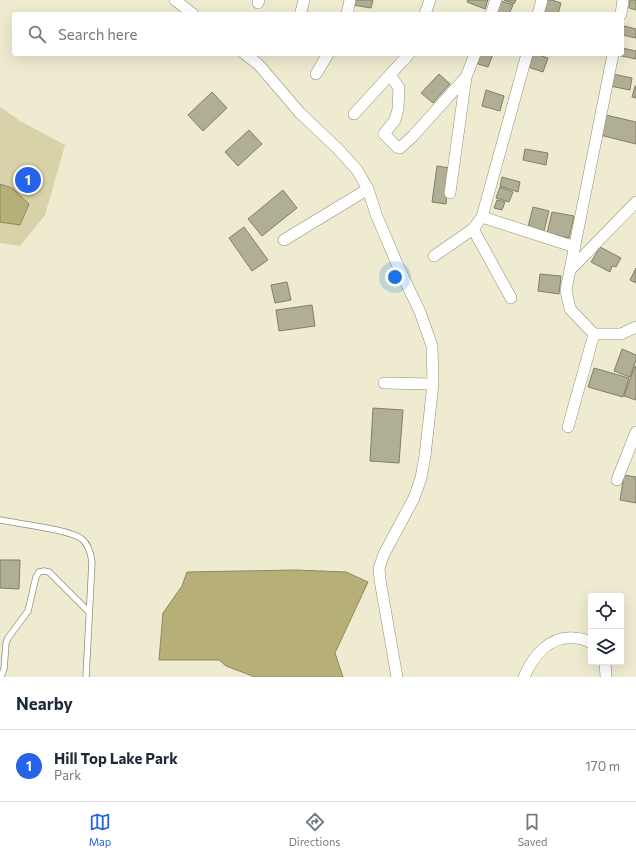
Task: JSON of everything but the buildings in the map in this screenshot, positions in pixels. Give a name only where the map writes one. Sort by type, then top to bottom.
[{"type":"street","points":[[175,0],[190,12]]},
{"type":"street","points":[[301,12],[304,0]]},
{"type":"street","points":[[347,12],[350,0]]},
{"type":"street","points":[[427,12],[430,0]]},
{"type":"street","points":[[492,12],[496,0]]},
{"type":"street","points":[[539,12],[542,0]]},
{"type":"street","points":[[621,12],[623,0]]},
{"type":"street","points":[[248,56],[259,65],[300,113],[357,170],[368,189],[376,214],[398,266],[410,288],[432,346],[433,384],[421,478],[414,498],[384,554],[379,568],[397,677]]},
{"type":"street","points":[[316,74],[327,56]]},
{"type":"street","points":[[354,114],[407,56]]},
{"type":"street","points":[[450,193],[466,77],[474,56]]},
{"type":"street","points":[[434,256],[473,229],[482,217],[526,56]]},
{"type":"street","points":[[613,56],[572,268],[566,290],[570,309],[594,334],[621,334],[636,327]]},
{"type":"street","points":[[390,75],[399,88],[398,109],[395,120],[384,134],[398,148],[402,147],[413,136],[466,77]]},
{"type":"street","points":[[284,240],[368,189]]},
{"type":"street","points":[[572,268],[636,202]]},
{"type":"street","points":[[482,217],[575,247]]},
{"type":"street","points":[[473,229],[511,298]]},
{"type":"street","points":[[568,427],[594,334]]},
{"type":"street","points":[[384,383],[433,384]]},
{"type":"street","points":[[617,480],[636,432]]},
{"type":"street","points":[[524,677],[529,665],[542,649],[553,641],[567,637],[585,638],[588,640]]},
{"type":"street","points":[[605,665],[606,677]]},
{"type":"lane","points":[[0,520],[67,533],[82,540],[88,546],[92,562],[86,677]]},
{"type":"lane","points":[[2,677],[6,643],[28,611],[36,577],[39,572],[49,572],[89,612]]},
{"type":"shaded area","points":[[0,107],[20,121],[65,145],[45,215],[20,246],[0,243]]},
{"type":"shaded area","points":[[0,184],[12,188],[29,204],[20,225],[0,222]]},
{"type":"shaded area","points":[[296,570],[346,572],[368,582],[335,653],[343,677],[255,677],[226,666],[219,660],[159,660],[163,613],[182,586],[187,572]]},
{"type":"place","name":"Hill Top Lake Park","points":[[28,180]]}]
